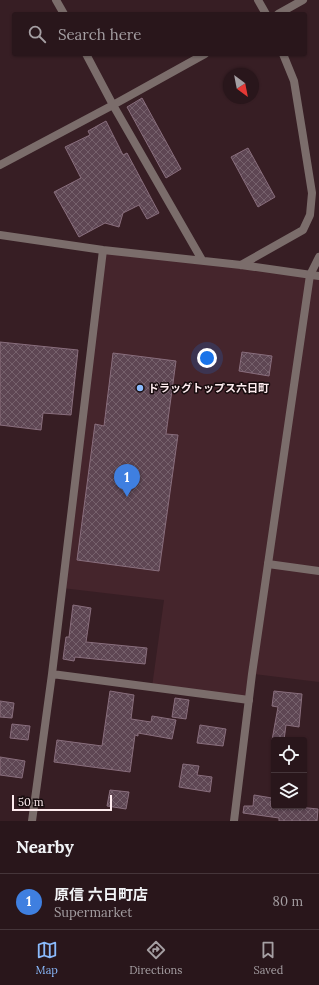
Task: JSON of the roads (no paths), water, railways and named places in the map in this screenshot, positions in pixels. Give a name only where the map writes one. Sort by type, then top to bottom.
[{"type":"street","points":[[56,0],[63,12]]},
{"type":"street","points":[[258,0],[265,12]]},
{"type":"street","points":[[282,12],[303,0]]},
{"type":"street","points":[[87,56],[113,105],[202,260]]},
{"type":"street","points":[[0,165],[201,56]]},
{"type":"street","points":[[241,265],[303,230],[310,214],[312,193],[294,81],[284,56]]},
{"type":"street","points":[[0,235],[103,250],[202,260],[319,276]]},
{"type":"street","points":[[32,821],[52,674],[103,250]]},
{"type":"street","points":[[234,821],[249,700],[310,275],[319,257]]},
{"type":"street","points":[[268,564],[319,571]]},
{"type":"street","points":[[52,674],[249,700]]},
{"type":"place","name":"ドラッグトップス六日町","points":[[140,388]]},
{"type":"place","name":"原信 六日町店","points":[[127,497]]}]
